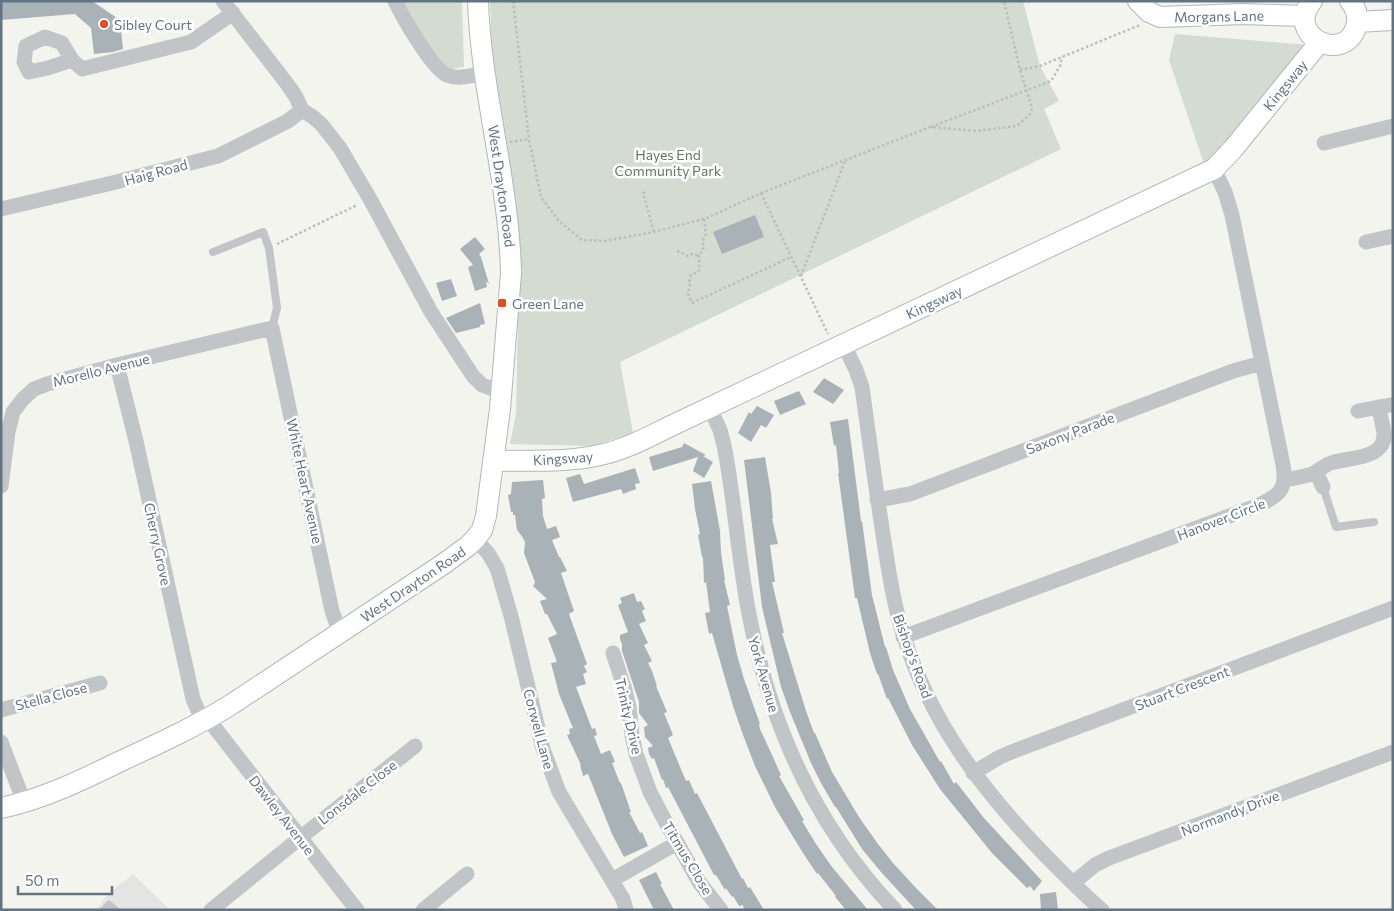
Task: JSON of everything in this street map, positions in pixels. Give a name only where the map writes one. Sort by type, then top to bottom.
[{"type":"street","points":[[395,1],[402,16],[434,64],[444,75],[458,78],[486,73]]},
{"type":"street","name":"West Drayton Road","points":[[1,808],[24,802],[83,779],[205,721],[442,565],[475,540],[482,530],[486,516],[494,461],[502,390],[510,292],[511,251],[506,204],[480,34],[478,1]]},
{"type":"street","name":"Morgans Lane","points":[[1138,1],[1149,12],[1160,17],[1243,8],[1309,9]]},
{"type":"street","points":[[1309,9],[1306,27],[1308,33],[1319,43],[1330,45],[1341,43],[1352,34],[1357,22],[1355,9],[1350,1]]},
{"type":"street","points":[[72,60],[82,69],[191,42],[227,5],[288,85],[302,110],[313,117],[331,135],[370,199],[431,312],[473,376],[482,385],[502,390]]},
{"type":"street","points":[[1357,22],[1393,20]]},
{"type":"street","name":"Kingsway","points":[[494,461],[566,459],[603,454],[638,442],[1214,169],[1233,149],[1319,43]]},
{"type":"street","name":"Haig Road","points":[[1,210],[112,184],[218,156],[288,121],[302,110]]},
{"type":"street","points":[[1324,144],[1393,126]]},
{"type":"street","points":[[1214,169],[1226,192],[1230,207],[1283,465],[1284,480],[1307,476],[1329,464],[1371,454],[1379,448],[1384,432],[1384,406],[1358,411]]},
{"type":"street","points":[[1366,242],[1393,236]]},
{"type":"street","name":"Morello Avenue","points":[[1,486],[8,432],[13,412],[34,389],[117,365],[272,328]]},
{"type":"street","name":"White Heart Avenue","points":[[272,328],[332,611],[341,632]]},
{"type":"street","name":"Bishop's Road","points":[[840,347],[856,370],[862,387],[877,500],[894,601],[903,637],[928,698],[954,745],[988,793],[1073,883],[1093,907]]},
{"type":"street","name":"Saxony Parade","points":[[877,500],[910,494],[1233,371],[1262,363]]},
{"type":"street","name":"Cherry Grove","points":[[117,365],[136,441],[192,699],[205,721]]},
{"type":"street","name":"York Avenue","points":[[710,408],[720,430],[724,445],[749,613],[760,664],[775,714],[794,762],[824,817],[856,866],[895,910]]},
{"type":"street","points":[[1316,472],[1323,487]]},
{"type":"street","name":"Hanover Circle","points":[[903,637],[1259,505],[1278,494],[1284,480]]},
{"type":"street","name":"Corwell Lane","points":[[475,540],[488,553],[497,568],[543,749],[559,792],[623,899],[626,910]]},
{"type":"street","name":"Stuart Crescent","points":[[973,773],[1008,753],[1393,608]]},
{"type":"street","name":"Trinity Drive","points":[[612,653],[625,690],[636,754],[657,806]]},
{"type":"street","name":"Stella Close","points":[[1,710],[100,683]]},
{"type":"street","name":"Dawley Avenue","points":[[205,721],[357,910]]},
{"type":"street","points":[[1,742],[7,775],[24,802]]},
{"type":"street","name":"Lonsdale Close","points":[[212,910],[415,746]]},
{"type":"street","name":"Normandy Drive","points":[[1073,883],[1094,865],[1109,858],[1393,752]]},
{"type":"street","name":"Titmus Close","points":[[657,806],[699,882],[721,910]]},
{"type":"street","points":[[612,880],[677,843]]},
{"type":"street","points":[[422,910],[467,874]]},
{"type":"lane","points":[[213,252],[263,232],[269,248],[277,308],[272,328]]},
{"type":"lane","points":[[1323,487],[1336,526],[1374,522]]},
{"type":"lane","points":[[104,910],[109,905],[115,910]]},
{"type":"path","points":[[513,1],[529,139],[541,197],[559,221],[582,240],[605,241],[654,232],[704,219],[761,193],[1051,81],[1060,66],[1062,57]]},
{"type":"path","points":[[930,127],[976,131],[1017,126],[1030,114],[1032,108],[1020,70],[1004,1]]},
{"type":"path","points":[[1020,70],[1040,66],[1160,17]]},
{"type":"path","points":[[801,277],[845,160]]},
{"type":"path","points":[[645,192],[643,193],[654,232]]},
{"type":"path","points":[[761,193],[801,277],[840,347]]},
{"type":"path","points":[[269,248],[370,199]]},
{"type":"path","points":[[698,255],[702,252],[704,246],[702,242],[706,234],[704,219]]},
{"type":"path","points":[[677,251],[688,256],[692,254],[698,255]]},
{"type":"path","points":[[698,255],[700,268],[698,272],[691,275],[689,281],[688,294],[692,303],[792,257]]},
{"type":"shaded area","points":[[133,874],[170,910],[96,910],[107,895]]},
{"type":"green space","points":[[398,1],[462,1],[464,67],[444,70]]},
{"type":"green space","name":"Hayes End Community Park","points":[[490,1],[1023,1],[1040,66],[1059,101],[1044,109],[1061,149],[620,362],[633,433],[593,446],[510,444],[516,414],[519,261],[492,55]]},
{"type":"green space","points":[[1175,34],[1308,45],[1205,167],[1169,60]]},
{"type":"building","name":"Sibley Court","points":[[1,1],[92,1],[120,20],[123,49],[94,54],[91,28],[75,14],[1,20]]},
{"type":"building","points":[[755,215],[764,237],[722,254],[713,232]]},
{"type":"building","points":[[475,237],[485,249],[479,254],[489,284],[486,281],[487,287],[475,291],[468,267],[473,265],[460,249]]},
{"type":"building","points":[[451,279],[457,296],[442,301],[436,283]]},
{"type":"building","points":[[480,303],[485,324],[456,333],[446,318]]},
{"type":"building","points":[[824,378],[844,390],[833,404],[813,392]]},
{"type":"building","points":[[799,391],[806,404],[780,415],[774,401]]},
{"type":"building","points":[[757,406],[774,415],[766,428],[761,425],[751,442],[738,433],[749,412],[751,414]]},
{"type":"building","points":[[848,419],[872,595],[885,647],[893,670],[910,709],[954,784],[956,782],[984,818],[1042,881],[1034,891],[1030,886],[1027,888],[992,853],[940,789],[912,745],[887,699],[877,674],[857,598],[855,598],[836,445],[834,446],[830,422]]},
{"type":"building","points":[[684,443],[706,455],[703,456],[713,462],[704,478],[693,471],[698,457],[653,471],[649,457],[682,447]]},
{"type":"building","points":[[765,457],[771,493],[772,519],[778,544],[770,545],[775,582],[772,582],[784,633],[782,633],[814,733],[832,772],[859,817],[893,863],[938,910],[916,910],[862,849],[821,783],[790,712],[781,687],[762,607],[744,460]]},
{"type":"building","points":[[635,468],[640,483],[635,484],[636,489],[623,494],[621,489],[573,502],[566,478],[580,474],[584,484]]},
{"type":"building","points":[[543,480],[545,498],[542,499],[543,516],[547,529],[556,526],[560,537],[552,540],[567,571],[561,573],[574,611],[569,614],[587,664],[584,666],[587,672],[583,674],[586,684],[576,687],[592,729],[595,728],[597,735],[594,736],[601,754],[610,750],[615,762],[612,763],[631,812],[629,812],[640,833],[642,832],[648,846],[624,857],[612,834],[588,774],[583,776],[581,765],[567,735],[570,734],[569,729],[573,728],[559,694],[551,663],[557,662],[548,638],[557,634],[547,614],[545,614],[540,601],[547,599],[533,586],[535,582],[524,553],[525,542],[517,530],[515,515],[511,512],[508,495],[511,494],[512,482]]},
{"type":"building","points":[[711,481],[720,531],[724,580],[730,605],[727,606],[737,655],[760,729],[781,775],[779,776],[804,820],[802,821],[832,867],[868,910],[846,910],[817,874],[776,809],[755,766],[743,735],[712,633],[709,634],[705,613],[710,612],[706,582],[704,583],[703,557],[698,535],[700,534],[692,484]]},
{"type":"building","points":[[634,593],[637,602],[641,601],[645,609],[642,611],[646,621],[639,624],[648,643],[644,645],[652,661],[648,663],[667,712],[664,713],[673,735],[668,738],[686,781],[689,780],[695,794],[697,793],[742,879],[748,888],[750,887],[764,910],[744,910],[743,905],[739,906],[726,888],[725,890],[716,875],[714,875],[668,787],[666,788],[654,758],[652,759],[649,754],[648,748],[653,746],[645,737],[644,727],[648,725],[639,713],[639,702],[620,640],[620,635],[628,632],[618,605],[622,603],[620,598]]},
{"type":"building","points":[[656,872],[662,884],[660,884],[674,910],[654,910],[639,880]]},
{"type":"building","points":[[1056,892],[1058,910],[1041,910],[1040,894]]},
{"type":"place","name":"Sibley Court","points":[[104,24]]},
{"type":"place","name":"Green Lane","points":[[502,303]]}]
